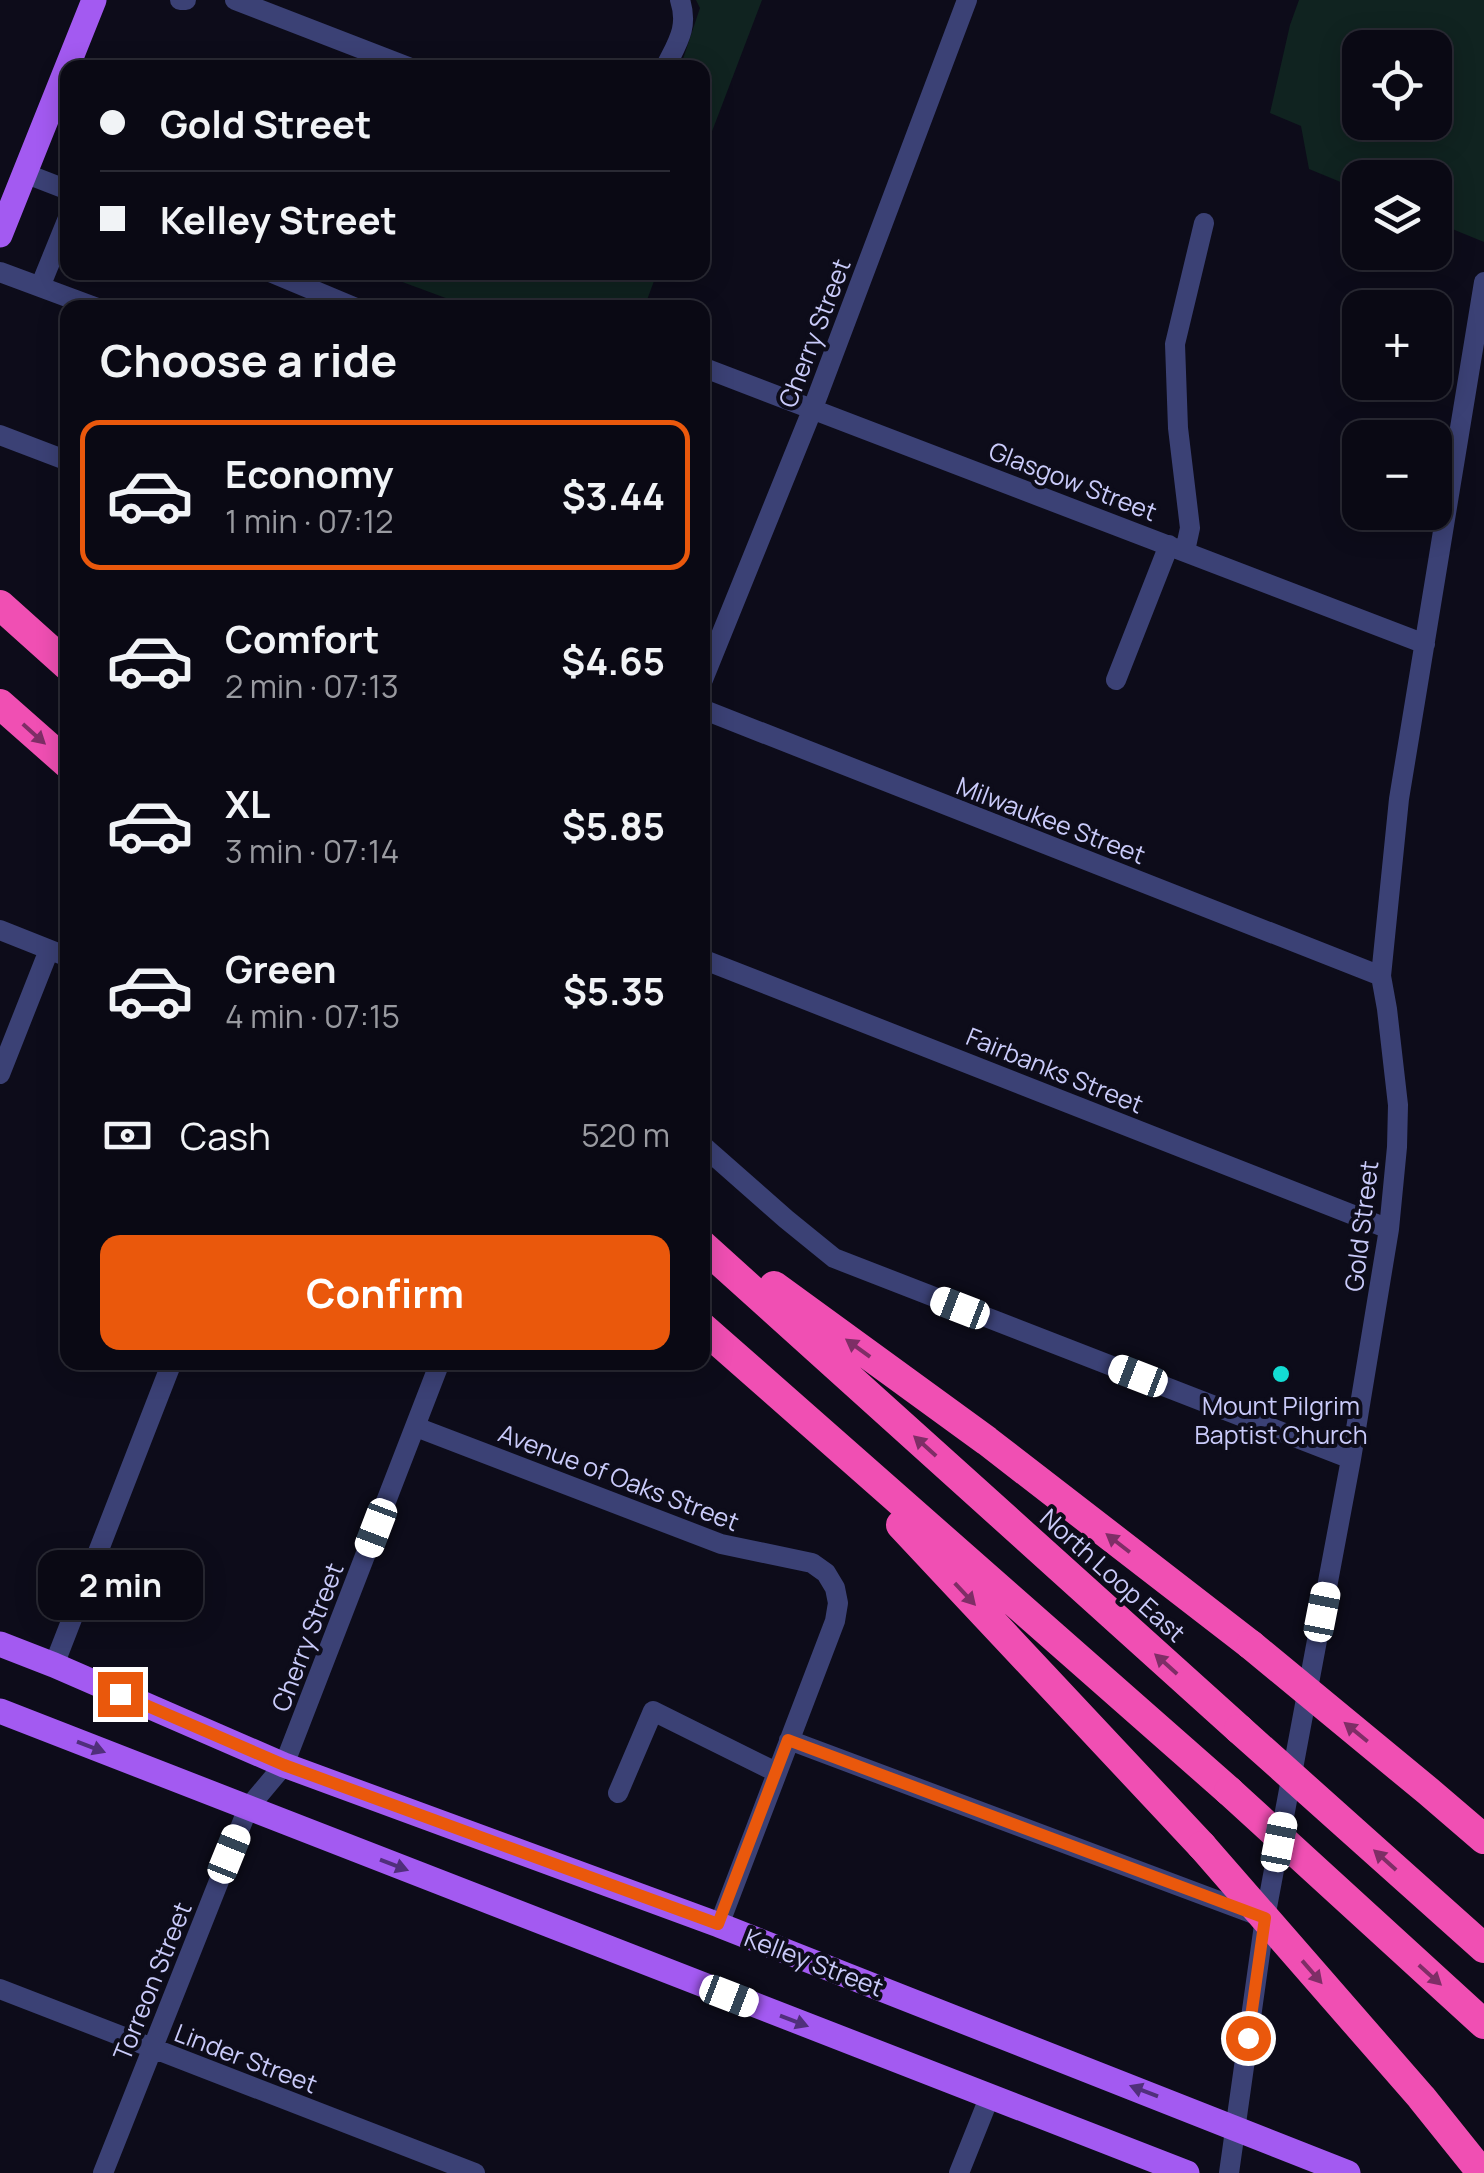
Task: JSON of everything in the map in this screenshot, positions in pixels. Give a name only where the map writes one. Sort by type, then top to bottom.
[{"type":"highway","points":[[0,604],[60,659]]},
{"type":"highway","points":[[0,704],[60,757]]},
{"type":"highway","points":[[710,1241],[987,1440],[1250,1645],[1484,1840]]},
{"type":"highway","name":"North Loop East","points":[[710,1252],[1484,1948]]},
{"type":"highway","points":[[710,1334],[1230,1791],[1484,2024]]},
{"type":"highway","points":[[779,1395],[1202,1846],[1421,2097],[1482,2173]]},
{"type":"main road","points":[[70,60],[94,0]]},
{"type":"main road","points":[[2,221],[60,84]]},
{"type":"main road","name":"Kelley Street","points":[[0,1644],[284,1765],[718,1924],[1348,2173]]},
{"type":"main road","points":[[0,1711],[1187,2173]]},
{"type":"street","points":[[235,0],[390,60]]},
{"type":"street","points":[[669,60],[682,32],[685,15],[680,0]]},
{"type":"street","name":"Cherry Street","points":[[710,662],[813,408],[967,0]]},
{"type":"street","points":[[24,173],[60,187]]},
{"type":"street","points":[[1116,680],[1176,548],[1190,528],[1178,428],[1175,344],[1204,223]]},
{"type":"street","points":[[40,287],[60,238]]},
{"type":"street","points":[[0,272],[75,300]]},
{"type":"street","points":[[289,280],[337,300]]},
{"type":"street","name":"Gold Street","points":[[1229,2173],[1265,1918],[1389,1229],[1398,1105],[1381,976],[1399,799],[1484,282]]},
{"type":"street","name":"Glasgow Street","points":[[710,370],[1425,644]]},
{"type":"street","points":[[0,434],[60,457]]},
{"type":"street","name":"Milwaukee Street","points":[[710,712],[1381,976]]},
{"type":"street","points":[[0,930],[58,954],[0,1074]]},
{"type":"street","name":"Fairbanks Street","points":[[710,962],[1389,1229]]},
{"type":"street","points":[[710,1152],[834,1258],[1350,1459]]},
{"type":"street","points":[[54,1665],[169,1370]]},
{"type":"street","name":"Cherry Street","points":[[248,1808],[284,1765],[437,1370]]},
{"type":"street","name":"Avenue of Oaks Street","points":[[416,1426],[720,1544],[808,1562],[826,1574],[838,1603],[835,1621],[788,1740]]},
{"type":"street","points":[[618,1793],[652,1711],[776,1772]]},
{"type":"street","points":[[718,1924],[788,1740],[1265,1918]]},
{"type":"street","name":"Torreon Street","points":[[104,2173],[248,1808]]},
{"type":"street","name":"Linder Street","points":[[0,1990],[475,2173]]},
{"type":"street","points":[[959,2173],[989,2098]]},
{"type":"green space","points":[[696,0],[762,0],[710,137],[710,60],[683,60],[700,8]]},
{"type":"green space","points":[[1299,0],[1484,0],[1484,242],[1452,229],[1452,160],[1342,160],[1342,183],[1309,169],[1301,126],[1270,113]]},
{"type":"green space","points":[[397,280],[654,280],[647,300],[451,300]]},
{"type":"place","name":"Mount Pilgrim Baptist Church","points":[[1281,1374]]},
{"type":"route","points":[[120,1694],[284,1765],[718,1924],[788,1740],[1265,1918],[1248,2038]]}]
